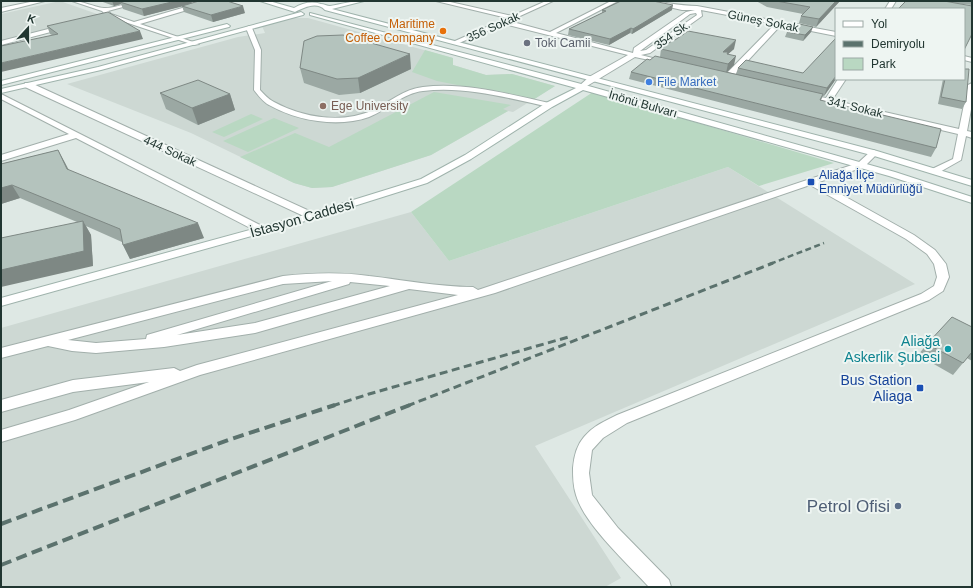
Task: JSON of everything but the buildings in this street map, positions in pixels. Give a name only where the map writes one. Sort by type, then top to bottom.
[{"type":"street","points":[[1,10],[42,1]]},
{"type":"street","points":[[77,1],[104,10],[109,15],[196,44]]},
{"type":"street","points":[[104,10],[142,1]]},
{"type":"street","points":[[134,24],[202,4],[192,1]]},
{"type":"street","points":[[263,1],[295,10],[301,14]]},
{"type":"street","name":"İnönü Bulvarı","points":[[303,1],[874,153],[935,170],[972,183]]},
{"type":"street","points":[[323,6],[341,1]]},
{"type":"street","points":[[1,91],[196,44],[303,6],[323,6],[361,1]]},
{"type":"street","points":[[439,1],[514,18]]},
{"type":"street","name":"356 Sokak","points":[[457,42],[550,1]]},
{"type":"street","points":[[550,34],[615,1]]},
{"type":"street","name":"Güneş Sokak","points":[[646,1],[682,8],[689,7]]},
{"type":"street","name":"Güneş Sokak","points":[[665,1],[697,9],[835,34]]},
{"type":"street","name":"354 Sk.","points":[[635,54],[636,49],[688,13],[703,5]]},
{"type":"street","points":[[248,25],[301,14],[312,14],[324,11],[323,6]]},
{"type":"street","name":"354 Sk.","points":[[582,87],[592,79],[635,54],[648,52],[700,15],[697,9]]},
{"type":"street","name":"İnönü Bulvarı","points":[[312,14],[862,165],[972,200]]},
{"type":"street","points":[[102,17],[109,15]]},
{"type":"street","points":[[504,22],[675,65]]},
{"type":"street","points":[[727,78],[779,24]]},
{"type":"street","points":[[1,43],[71,25]]},
{"type":"street","points":[[1,83],[232,25]]},
{"type":"street","points":[[828,101],[841,80]]},
{"type":"street","name":"444 Sokak","points":[[28,85],[312,216]]},
{"type":"street","points":[[935,170],[958,160],[968,134],[972,85]]},
{"type":"street","name":"İstasyon Caddesi","points":[[1,302],[312,216],[424,181],[468,157],[549,105],[582,87]]},
{"type":"street","name":"341 Sokak","points":[[797,94],[968,134]]},
{"type":"street","name":"444 Sokak","points":[[1,96],[262,230]]},
{"type":"street","points":[[1,158],[76,135]]},
{"type":"street","points":[[1,436],[70,416],[197,370],[490,290],[862,165],[874,153]]},
{"type":"street","points":[[662,587],[614,537],[585,498],[580,469],[585,447],[601,431],[622,419],[924,296],[939,288],[943,277],[940,264],[931,252],[910,237],[811,182]]},
{"type":"street","points":[[1,354],[282,280],[317,276],[354,278],[463,291],[490,290]]},
{"type":"street","points":[[120,347],[354,278]]},
{"type":"street","points":[[48,341],[72,346],[96,348],[120,347],[255,328],[410,285]]},
{"type":"street","points":[[1,406],[73,386],[197,370]]},
{"type":"lane","points":[[248,25],[258,50],[257,90],[270,103],[301,115],[330,120],[354,119],[375,112],[410,91],[444,88],[493,94],[549,105]]},
{"type":"shaded area","points":[[60,1],[100,15],[1,41],[1,14]]},
{"type":"shaded area","name":"Ege University","points":[[290,18],[308,18],[453,58],[453,65],[486,75],[512,74],[555,86],[513,112],[508,111],[431,155],[332,187],[312,188],[294,183],[191,133],[67,84],[238,37],[265,33],[262,26]]},
{"type":"shaded area","points":[[728,167],[915,284],[535,446],[621,578],[605,587],[1,587],[1,328],[411,212],[449,261]]},
{"type":"green space","points":[[425,50],[453,58],[453,65],[486,75],[512,74],[555,86],[533,100],[437,81],[412,72]]},
{"type":"green space","points":[[434,92],[511,105],[503,109],[508,111],[431,155],[332,187],[312,188],[294,183],[240,157],[295,133],[329,147]]},
{"type":"green space","points":[[593,92],[834,163],[759,186],[728,167],[449,261],[411,212]]},
{"type":"green space","points":[[251,114],[263,119],[224,137],[212,132]]},
{"type":"green space","points":[[274,118],[299,128],[248,152],[223,141]]},
{"type":"railway","points":[[770,264],[824,243]]},
{"type":"railway","points":[[407,406],[773,263]]},
{"type":"railway","points":[[332,406],[572,336]]},
{"type":"railway","points":[[1,524],[231,439],[335,405]]},
{"type":"railway","points":[[1,565],[410,405]]},
{"type":"place","name":"Maritime Coffee Company","points":[[443,31]]},
{"type":"place","name":"Toki Camii","points":[[527,43]]},
{"type":"place","name":"File Market","points":[[649,82]]},
{"type":"place","name":"Ege University","points":[[323,106]]},
{"type":"place","name":"Aliağa İlçe Emniyet Müdürlüğü","points":[[811,182]]},
{"type":"place","name":"Aliağa Askerlik Şubesi","points":[[948,349]]},
{"type":"place","name":"Bus Station Aliaga","points":[[920,388]]},
{"type":"place","name":"Petrol Ofisi","points":[[898,506]]}]
